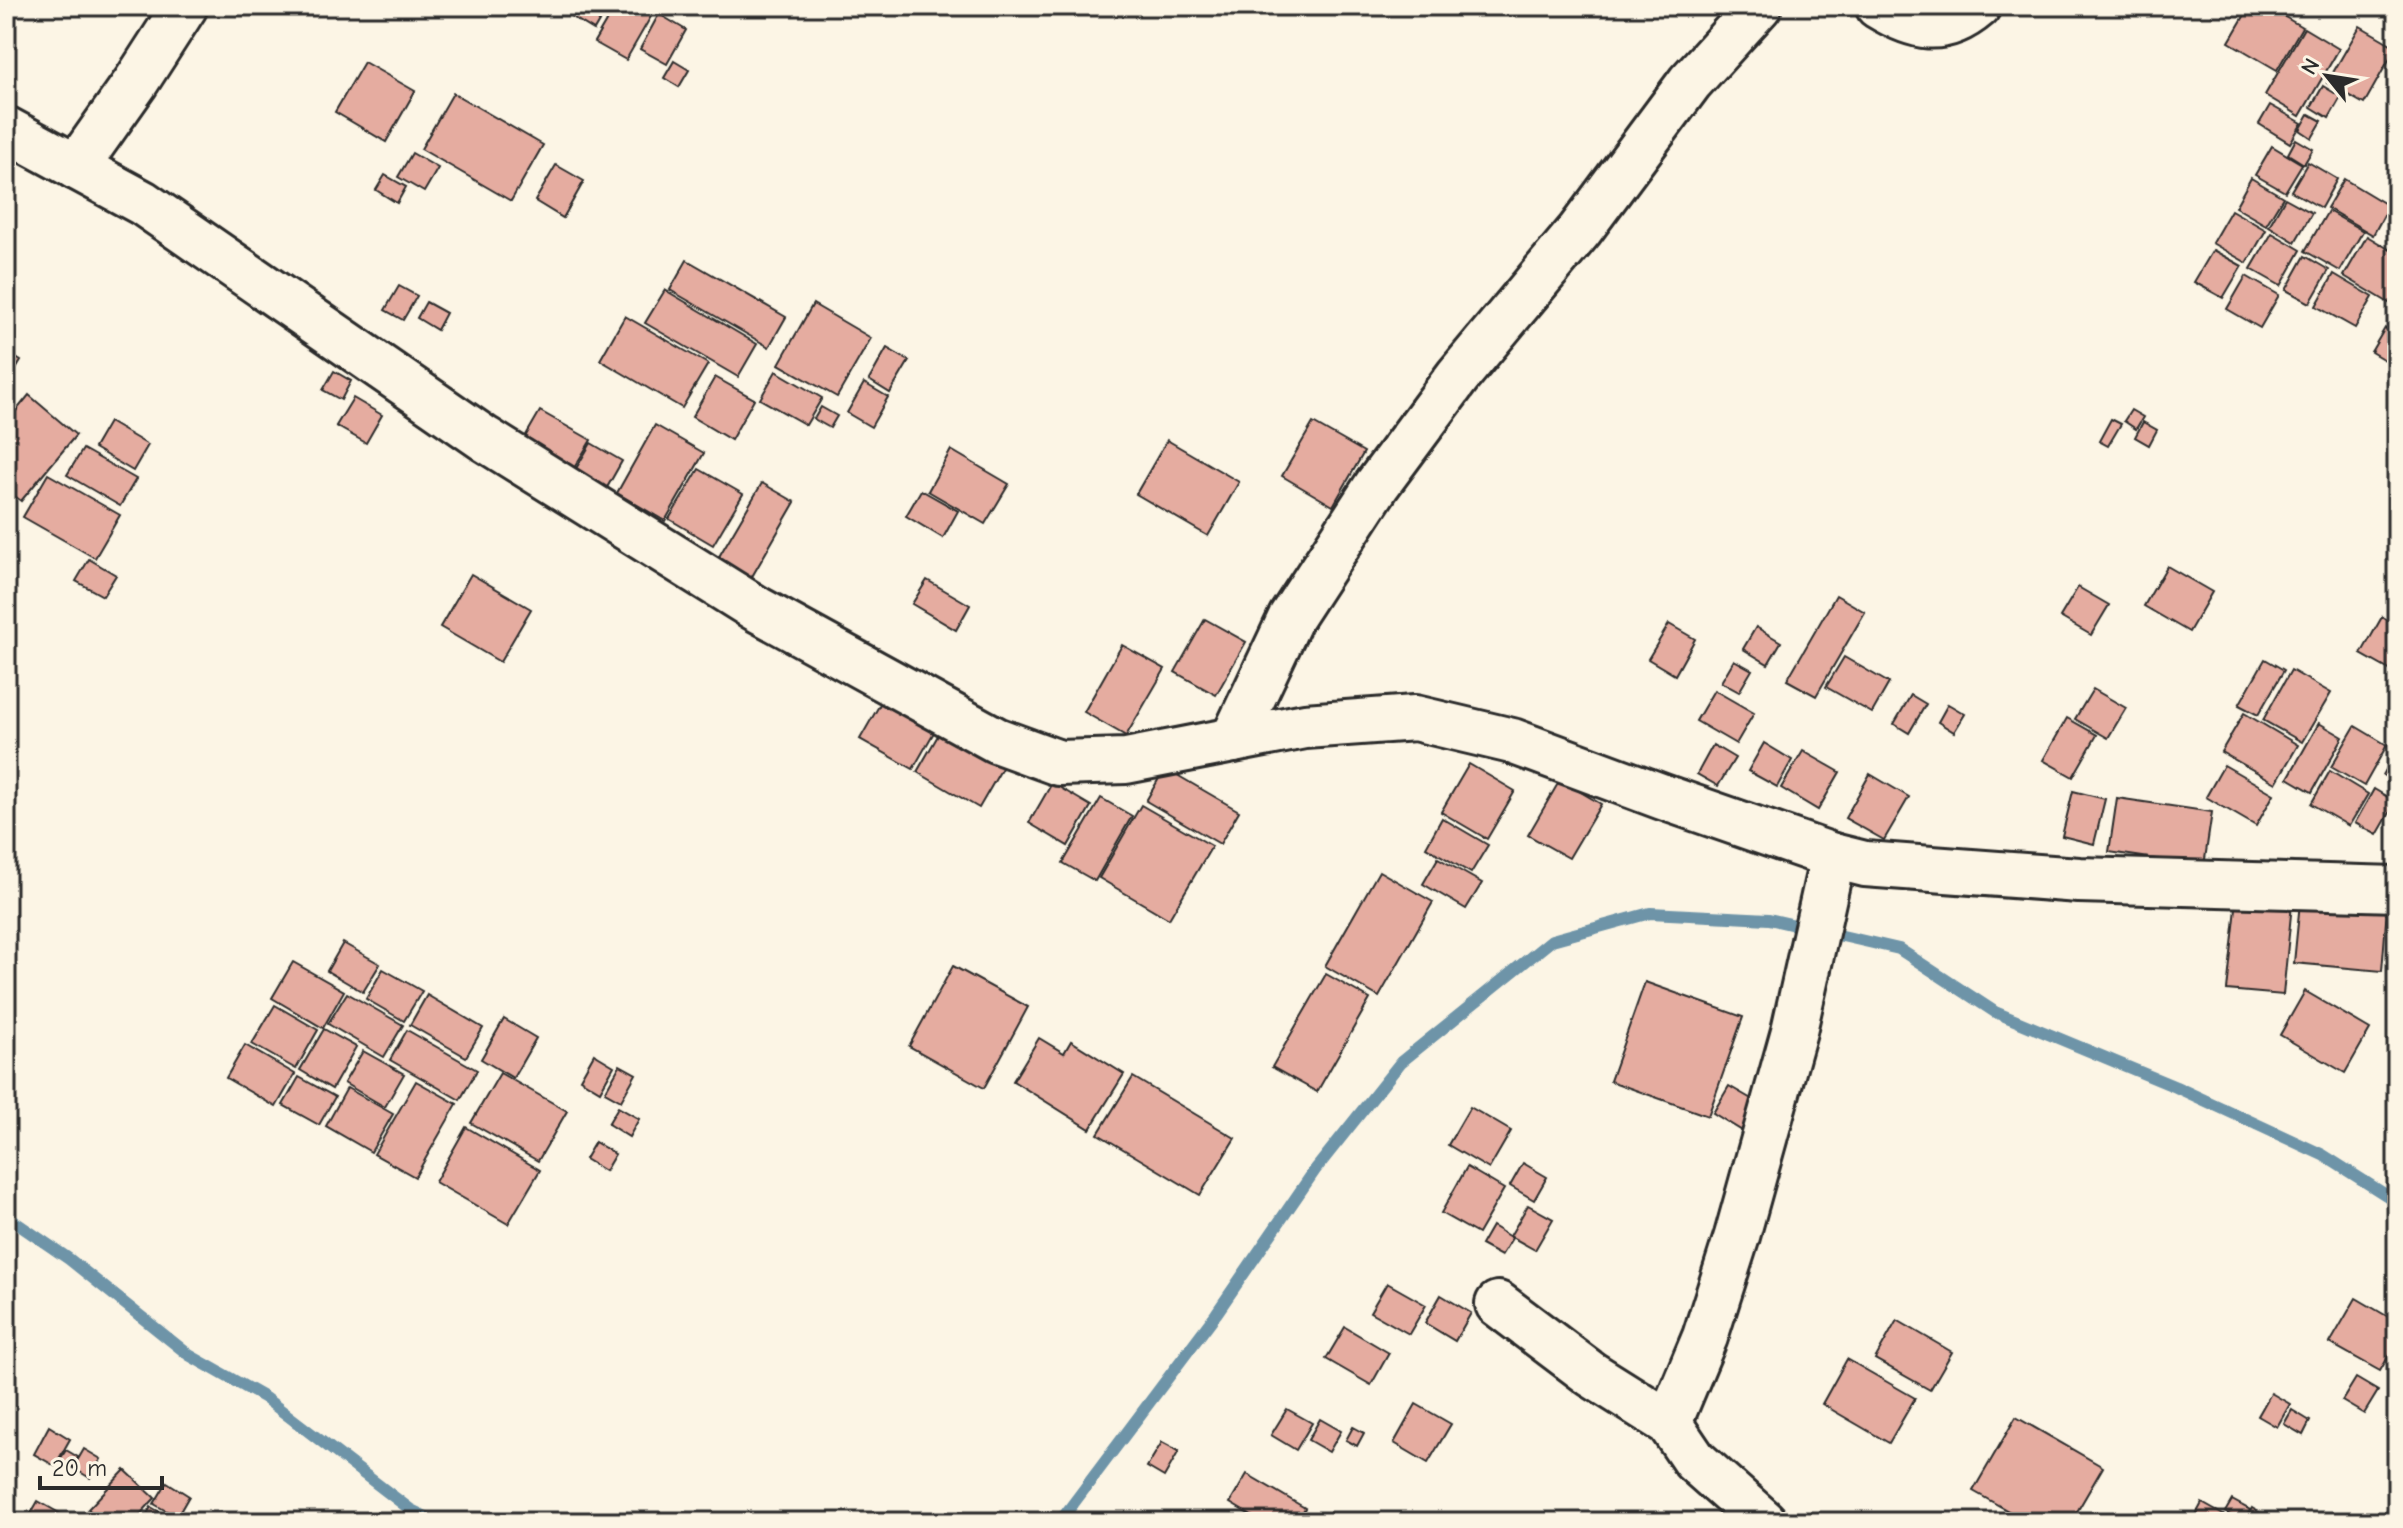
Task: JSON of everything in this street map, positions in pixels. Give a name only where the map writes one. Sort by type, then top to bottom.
[{"type":"street","points":[[76,167],[185,6]]},
{"type":"street","points":[[1233,740],[1291,617],[1377,485],[1458,376],[1580,230],[1690,82],[1759,6]]},
{"type":"street","points":[[1878,6],[1905,22],[1942,27],[1978,6]]},
{"type":"street","points":[[6,129],[143,203],[485,439],[757,609],[996,740],[1059,763],[1126,761],[1305,726],[1415,718],[1512,741],[1830,871],[1865,864],[2079,880],[2397,889]]},
{"type":"street","points":[[1669,1423],[1705,1337],[1737,1236],[1794,1031],[1830,871]]},
{"type":"street","points":[[1498,1304],[1591,1374],[1669,1423],[1694,1460],[1764,1522]]},
{"type":"building","points":[[554,6],[608,6],[594,30]]},
{"type":"building","points":[[615,6],[640,6],[653,13],[626,60],[594,42]]},
{"type":"building","points":[[2250,6],[2266,6],[2302,27],[2277,70],[2229,42]]},
{"type":"building","points":[[659,14],[686,30],[667,64],[640,49]]},
{"type":"building","points":[[2360,26],[2396,47],[2364,104],[2327,83]]},
{"type":"building","points":[[2304,28],[2339,49],[2300,116],[2265,95]]},
{"type":"building","points":[[674,61],[689,70],[679,87],[664,78]]},
{"type":"building","points":[[364,62],[415,91],[386,142],[335,112]]},
{"type":"building","points":[[2323,86],[2341,97],[2329,118],[2311,107]]},
{"type":"building","points":[[453,93],[543,145],[511,201],[421,149]]},
{"type":"building","points":[[2270,105],[2302,123],[2290,143],[2259,124]]},
{"type":"building","points":[[2309,114],[2322,121],[2312,138],[2300,130]]},
{"type":"building","points":[[2296,139],[2313,149],[2304,164],[2288,154]]},
{"type":"building","points":[[2272,146],[2302,164],[2285,192],[2255,175]]},
{"type":"building","points":[[412,153],[438,168],[424,192],[398,177]]},
{"type":"building","points":[[2308,162],[2337,179],[2321,208],[2291,191]]},
{"type":"building","points":[[556,165],[584,181],[563,218],[535,201]]},
{"type":"building","points":[[385,175],[406,187],[397,203],[376,190]]},
{"type":"building","points":[[2251,178],[2283,197],[2266,225],[2235,207]]},
{"type":"building","points":[[2344,179],[2389,206],[2373,235],[2327,208]]},
{"type":"building","points":[[2285,198],[2312,213],[2295,242],[2269,226]]},
{"type":"building","points":[[2231,210],[2266,230],[2247,263],[2212,243]]},
{"type":"building","points":[[2328,211],[2363,231],[2340,271],[2305,251]]},
{"type":"building","points":[[2272,233],[2301,250],[2281,286],[2251,269]]},
{"type":"building","points":[[2367,236],[2397,254],[2397,301],[2394,306],[2344,276]]},
{"type":"building","points":[[2213,250],[2242,266],[2223,298],[2194,282]]},
{"type":"building","points":[[2305,256],[2329,270],[2310,303],[2286,290]]},
{"type":"building","points":[[687,260],[786,317],[769,347],[670,290]]},
{"type":"building","points":[[2334,274],[2373,297],[2355,328],[2316,306]]},
{"type":"building","points":[[2246,276],[2279,295],[2260,328],[2227,309]]},
{"type":"building","points":[[399,286],[417,296],[403,320],[385,310]]},
{"type":"building","points":[[665,290],[757,344],[738,377],[645,323]]},
{"type":"building","points":[[426,302],[446,313],[437,330],[417,318]]},
{"type":"building","points":[[813,304],[871,338],[837,397],[779,364]]},
{"type":"building","points":[[625,316],[708,364],[682,408],[600,360]]},
{"type":"building","points":[[2385,328],[2397,335],[2397,347],[2388,362],[2371,352]]},
{"type":"building","points":[[887,348],[909,361],[890,393],[869,380]]},
{"type":"building","points":[[6,352],[21,361],[6,386]]},
{"type":"building","points":[[334,371],[351,381],[341,400],[323,390]]},
{"type":"building","points":[[776,371],[822,398],[806,425],[760,399]]},
{"type":"building","points":[[715,377],[754,399],[731,440],[692,417]]},
{"type":"building","points":[[864,383],[888,397],[871,427],[847,413]]},
{"type":"building","points":[[29,395],[76,435],[21,501],[6,489],[6,423]]},
{"type":"building","points":[[353,398],[382,415],[366,443],[336,426]]},
{"type":"building","points":[[821,407],[837,416],[830,428],[814,419]]},
{"type":"building","points":[[2131,410],[2143,417],[2136,429],[2124,421]]},
{"type":"building","points":[[540,411],[591,440],[571,473],[521,444]]},
{"type":"building","points":[[2111,419],[2121,424],[2108,446],[2099,441]]},
{"type":"building","points":[[109,422],[148,445],[133,471],[94,448]]},
{"type":"building","points":[[2143,422],[2157,430],[2149,445],[2135,437]]},
{"type":"building","points":[[1313,423],[1364,452],[1333,506],[1282,476]]},
{"type":"building","points":[[655,425],[704,453],[665,521],[617,493]]},
{"type":"building","points":[[1167,440],[1239,482],[1208,536],[1136,494]]},
{"type":"building","points":[[591,443],[622,461],[605,491],[574,472]]},
{"type":"building","points":[[83,449],[136,479],[120,506],[67,475]]},
{"type":"building","points":[[951,450],[1009,484],[985,524],[928,491]]},
{"type":"building","points":[[699,469],[743,494],[713,545],[669,519]]},
{"type":"building","points":[[48,474],[120,515],[95,558],[23,517]]},
{"type":"building","points":[[762,483],[795,502],[750,580],[717,560]]},
{"type":"building","points":[[921,490],[958,511],[943,538],[906,516]]},
{"type":"building","points":[[89,559],[116,575],[103,596],[76,581]]},
{"type":"building","points":[[2167,566],[2212,592],[2189,632],[2144,606]]},
{"type":"building","points":[[471,574],[531,609],[500,662],[440,627]]},
{"type":"building","points":[[927,580],[970,605],[956,630],[912,604]]},
{"type":"building","points":[[2078,587],[2109,605],[2091,635],[2060,617]]},
{"type":"building","points":[[1836,595],[1865,612],[1816,696],[1787,680]]},
{"type":"building","points":[[2382,617],[2397,626],[2397,665],[2393,672],[2361,654]]},
{"type":"building","points":[[1205,619],[1246,642],[1216,695],[1175,672]]},
{"type":"building","points":[[1669,624],[1695,639],[1675,675],[1648,659]]},
{"type":"building","points":[[1756,627],[1781,642],[1768,664],[1743,649]]},
{"type":"building","points":[[1122,645],[1165,669],[1126,736],[1084,712]]},
{"type":"building","points":[[1844,657],[1889,683],[1872,713],[1826,687]]},
{"type":"building","points":[[2265,659],[2284,670],[2258,715],[2239,705]]},
{"type":"building","points":[[1734,660],[1752,670],[1739,692],[1721,682]]},
{"type":"building","points":[[2291,670],[2331,693],[2302,742],[2263,720]]},
{"type":"building","points":[[2093,689],[2126,708],[2108,738],[2075,719]]},
{"type":"building","points":[[1714,690],[1754,713],[1736,744],[1696,721]]},
{"type":"building","points":[[1911,695],[1926,704],[1909,733],[1894,724]]},
{"type":"building","points":[[884,697],[937,727],[913,769],[860,739]]},
{"type":"building","points":[[1948,704],[1965,714],[1954,732],[1938,722]]},
{"type":"building","points":[[2244,713],[2298,745],[2276,783],[2221,752]]},
{"type":"building","points":[[2067,718],[2097,735],[2073,777],[2043,760]]},
{"type":"building","points":[[2319,723],[2343,737],[2312,792],[2288,778]]},
{"type":"building","points":[[944,725],[1006,761],[979,808],[917,772]]},
{"type":"building","points":[[2355,726],[2387,745],[2364,786],[2331,767]]},
{"type":"building","points":[[1764,743],[1792,760],[1777,787],[1748,771]]},
{"type":"building","points":[[1713,745],[1735,758],[1718,786],[1697,774]]},
{"type":"building","points":[[2397,750],[2397,783],[2383,775]]},
{"type":"building","points":[[1803,751],[1840,772],[1818,810],[1781,788]]},
{"type":"building","points":[[1469,764],[1515,791],[1487,839],[1441,812]]},
{"type":"building","points":[[2224,765],[2274,794],[2256,826],[2206,797]]},
{"type":"building","points":[[1165,768],[1239,811],[1220,844],[1146,801]]},
{"type":"building","points":[[2330,771],[2368,794],[2349,826],[2311,804]]},
{"type":"building","points":[[1870,774],[1909,797],[1884,840],[1845,818]]},
{"type":"building","points":[[1560,780],[1601,804],[1569,858],[1528,835]]},
{"type":"building","points":[[1052,783],[1091,806],[1068,846],[1029,823]]},
{"type":"building","points":[[2374,789],[2396,802],[2377,835],[2355,823]]},
{"type":"building","points":[[2073,791],[2105,799],[2094,844],[2062,836]]},
{"type":"building","points":[[1101,798],[1132,816],[1095,881],[1063,863]]},
{"type":"building","points":[[2117,798],[2212,812],[2204,866],[2109,852]]},
{"type":"building","points":[[1141,805],[1212,846],[1169,919],[1099,878]]},
{"type":"building","points":[[1442,818],[1488,845],[1471,873],[1426,847]]},
{"type":"building","points":[[1438,858],[1482,883],[1466,909],[1423,884]]},
{"type":"building","points":[[1379,871],[1433,902],[1379,997],[1325,966]]},
{"type":"building","points":[[2237,899],[2292,904],[2283,995],[2227,990]]},
{"type":"building","points":[[2300,902],[2387,909],[2382,971],[2294,963]]},
{"type":"building","points":[[2393,907],[2397,907],[2397,966],[2388,965]]},
{"type":"building","points":[[343,943],[380,964],[363,992],[327,971]]},
{"type":"building","points":[[293,962],[344,991],[323,1028],[272,998]]},
{"type":"building","points":[[953,966],[1028,1007],[984,1088],[909,1046]]},
{"type":"building","points":[[383,969],[422,991],[404,1021],[366,999]]},
{"type":"building","points":[[1326,974],[1370,999],[1317,1092],[1272,1067]]},
{"type":"building","points":[[1645,982],[1743,1017],[1708,1116],[1610,1081]]},
{"type":"building","points":[[2305,991],[2370,1029],[2345,1073],[2280,1035]]},
{"type":"building","points":[[347,993],[403,1025],[384,1057],[328,1024]]},
{"type":"building","points":[[427,995],[483,1028],[466,1057],[410,1025]]},
{"type":"building","points":[[275,1005],[318,1030],[296,1069],[252,1044]]},
{"type":"building","points":[[504,1019],[536,1038],[513,1078],[481,1059]]},
{"type":"building","points":[[324,1029],[356,1047],[332,1089],[300,1070]]},
{"type":"building","points":[[407,1030],[477,1070],[460,1100],[390,1060]]},
{"type":"building","points":[[1039,1038],[1064,1053],[1071,1041],[1124,1074],[1090,1129],[1013,1081]]},
{"type":"building","points":[[245,1045],[295,1074],[276,1107],[226,1078]]},
{"type":"building","points":[[363,1051],[404,1074],[385,1107],[344,1083]]},
{"type":"building","points":[[594,1054],[614,1066],[600,1091],[580,1079]]},
{"type":"building","points":[[620,1065],[636,1074],[621,1101],[605,1092]]},
{"type":"building","points":[[500,1073],[567,1111],[538,1161],[471,1123]]},
{"type":"building","points":[[299,1077],[335,1097],[319,1125],[283,1105]]},
{"type":"building","points":[[1133,1077],[1235,1138],[1200,1195],[1098,1134]]},
{"type":"building","points":[[416,1081],[457,1104],[415,1177],[374,1154]]},
{"type":"building","points":[[1729,1086],[1760,1104],[1744,1132],[1713,1113]]},
{"type":"building","points":[[347,1088],[393,1114],[371,1152],[326,1126]]},
{"type":"building","points":[[618,1107],[639,1119],[629,1137],[608,1124]]},
{"type":"building","points":[[1470,1107],[1511,1131],[1489,1169],[1448,1145]]},
{"type":"building","points":[[466,1127],[540,1170],[508,1224],[435,1182]]},
{"type":"building","points":[[595,1142],[615,1154],[605,1171],[585,1159]]},
{"type":"building","points":[[1523,1163],[1547,1177],[1534,1200],[1510,1186]]},
{"type":"building","points":[[1467,1167],[1504,1189],[1478,1234],[1441,1213]]},
{"type":"building","points":[[1528,1205],[1553,1219],[1535,1250],[1510,1236]]},
{"type":"building","points":[[1492,1226],[1512,1238],[1501,1256],[1481,1245]]},
{"type":"building","points":[[1387,1283],[1426,1305],[1409,1334],[1370,1312]]},
{"type":"building","points":[[1441,1295],[1471,1313],[1455,1341],[1425,1323]]},
{"type":"building","points":[[2356,1298],[2397,1322],[2397,1342],[2380,1371],[2330,1343]]},
{"type":"building","points":[[1897,1320],[1952,1352],[1930,1390],[1875,1359]]},
{"type":"building","points":[[1345,1327],[1389,1353],[1371,1385],[1326,1359]]},
{"type":"building","points":[[1847,1359],[1915,1398],[1889,1443],[1822,1404]]},
{"type":"building","points":[[2356,1378],[2378,1391],[2364,1414],[2342,1401]]},
{"type":"building","points":[[2271,1393],[2290,1404],[2277,1427],[2258,1416]]},
{"type":"building","points":[[1416,1404],[1451,1424],[1428,1463],[1394,1443]]},
{"type":"building","points":[[1287,1409],[1312,1423],[1296,1450],[1271,1435]]},
{"type":"building","points":[[2292,1410],[2310,1421],[2303,1435],[2284,1424]]},
{"type":"building","points":[[2016,1417],[2103,1467],[2071,1522],[2028,1522],[1973,1491]]},
{"type":"building","points":[[1320,1419],[1341,1431],[1329,1452],[1308,1440]]},
{"type":"building","points":[[49,1426],[70,1439],[55,1466],[34,1454]]},
{"type":"building","points":[[1353,1427],[1364,1433],[1357,1446],[1346,1440]]},
{"type":"building","points":[[1162,1442],[1179,1451],[1164,1477],[1147,1467]]},
{"type":"building","points":[[84,1449],[101,1459],[90,1478],[73,1468]]},
{"type":"building","points":[[66,1450],[78,1457],[72,1468],[59,1461]]},
{"type":"building","points":[[125,1470],[155,1498],[133,1522],[102,1522],[88,1509]]},
{"type":"building","points":[[1247,1474],[1305,1508],[1297,1522],[1262,1522],[1230,1503]]},
{"type":"building","points":[[167,1482],[189,1496],[177,1517],[154,1504]]},
{"type":"building","points":[[2232,1500],[2250,1510],[2243,1522],[2225,1512]]},
{"type":"building","points":[[38,1501],[75,1522],[26,1522]]},
{"type":"building","points":[[2202,1503],[2227,1517],[2224,1522],[2201,1522],[2194,1518]]},
{"type":"building","points":[[151,1507],[177,1522],[142,1522]]},
{"type":"building","points":[[2252,1508],[2269,1518],[2266,1522],[2244,1522]]},
{"type":"waterway","points":[[1052,1522],[1064,1516],[1216,1314],[1315,1170],[1401,1062],[1552,940],[1650,913],[1769,919],[1899,949],[1995,1012],[2176,1087],[2323,1155],[2397,1202]]},
{"type":"waterway","points":[[6,1216],[69,1259],[189,1355],[265,1398],[411,1510],[436,1522]]}]
